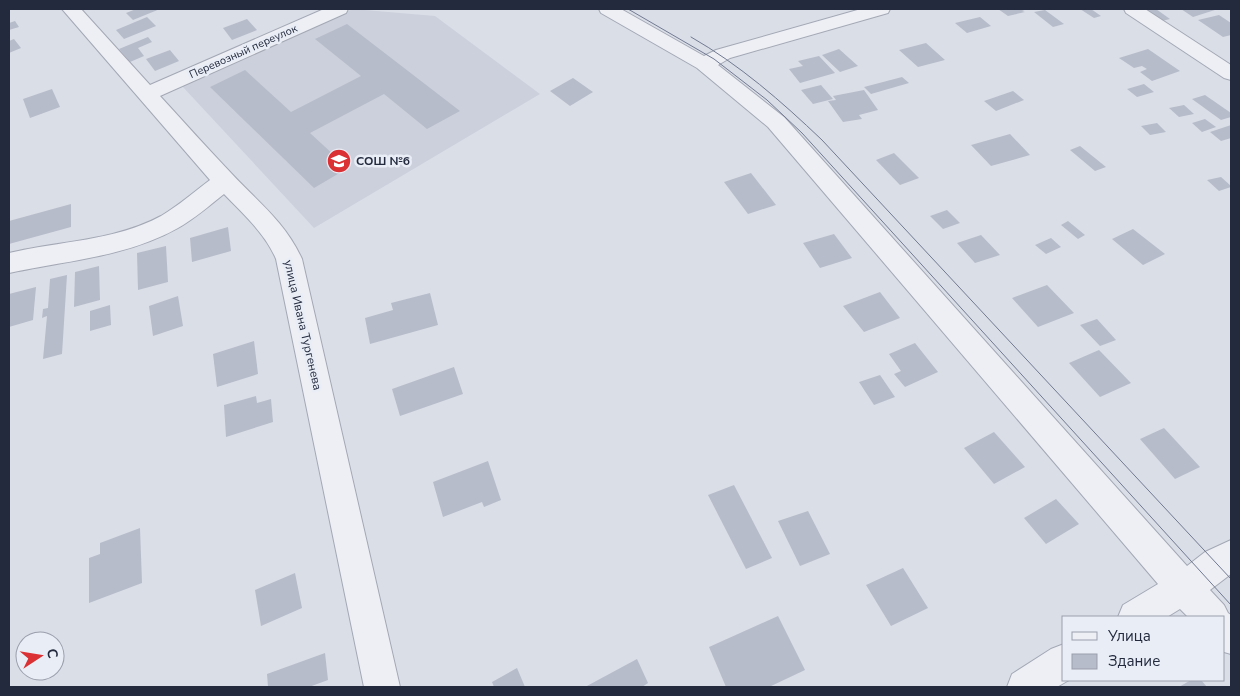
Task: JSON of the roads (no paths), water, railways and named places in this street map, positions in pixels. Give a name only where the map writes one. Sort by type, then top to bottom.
[{"type":"street","name":"улица Ивана Тургенева","points":[[71,9],[224,181],[274,229],[284,243],[382,687]]},
{"type":"street","name":"Перевозный переулок","points":[[147,94],[339,9]]},
{"type":"street","points":[[608,9],[704,64],[776,122],[1183,587],[1211,616]]},
{"type":"street","points":[[704,64],[723,54],[881,9]]},
{"type":"street","points":[[1132,9],[1231,74]]},
{"type":"street","points":[[9,263],[112,242],[142,233],[168,222],[224,181]]},
{"type":"street","points":[[1137,616],[1204,575],[1231,556]]},
{"type":"street","points":[[1025,687],[1062,663]]},
{"type":"tram line","points":[[628,9],[714,59],[767,100],[802,133],[1231,605]]},
{"type":"tram line","points":[[691,37],[726,59],[760,84],[822,140],[1231,579]]},
{"type":"place","name":"СОШ №6","points":[[339,161]]}]
